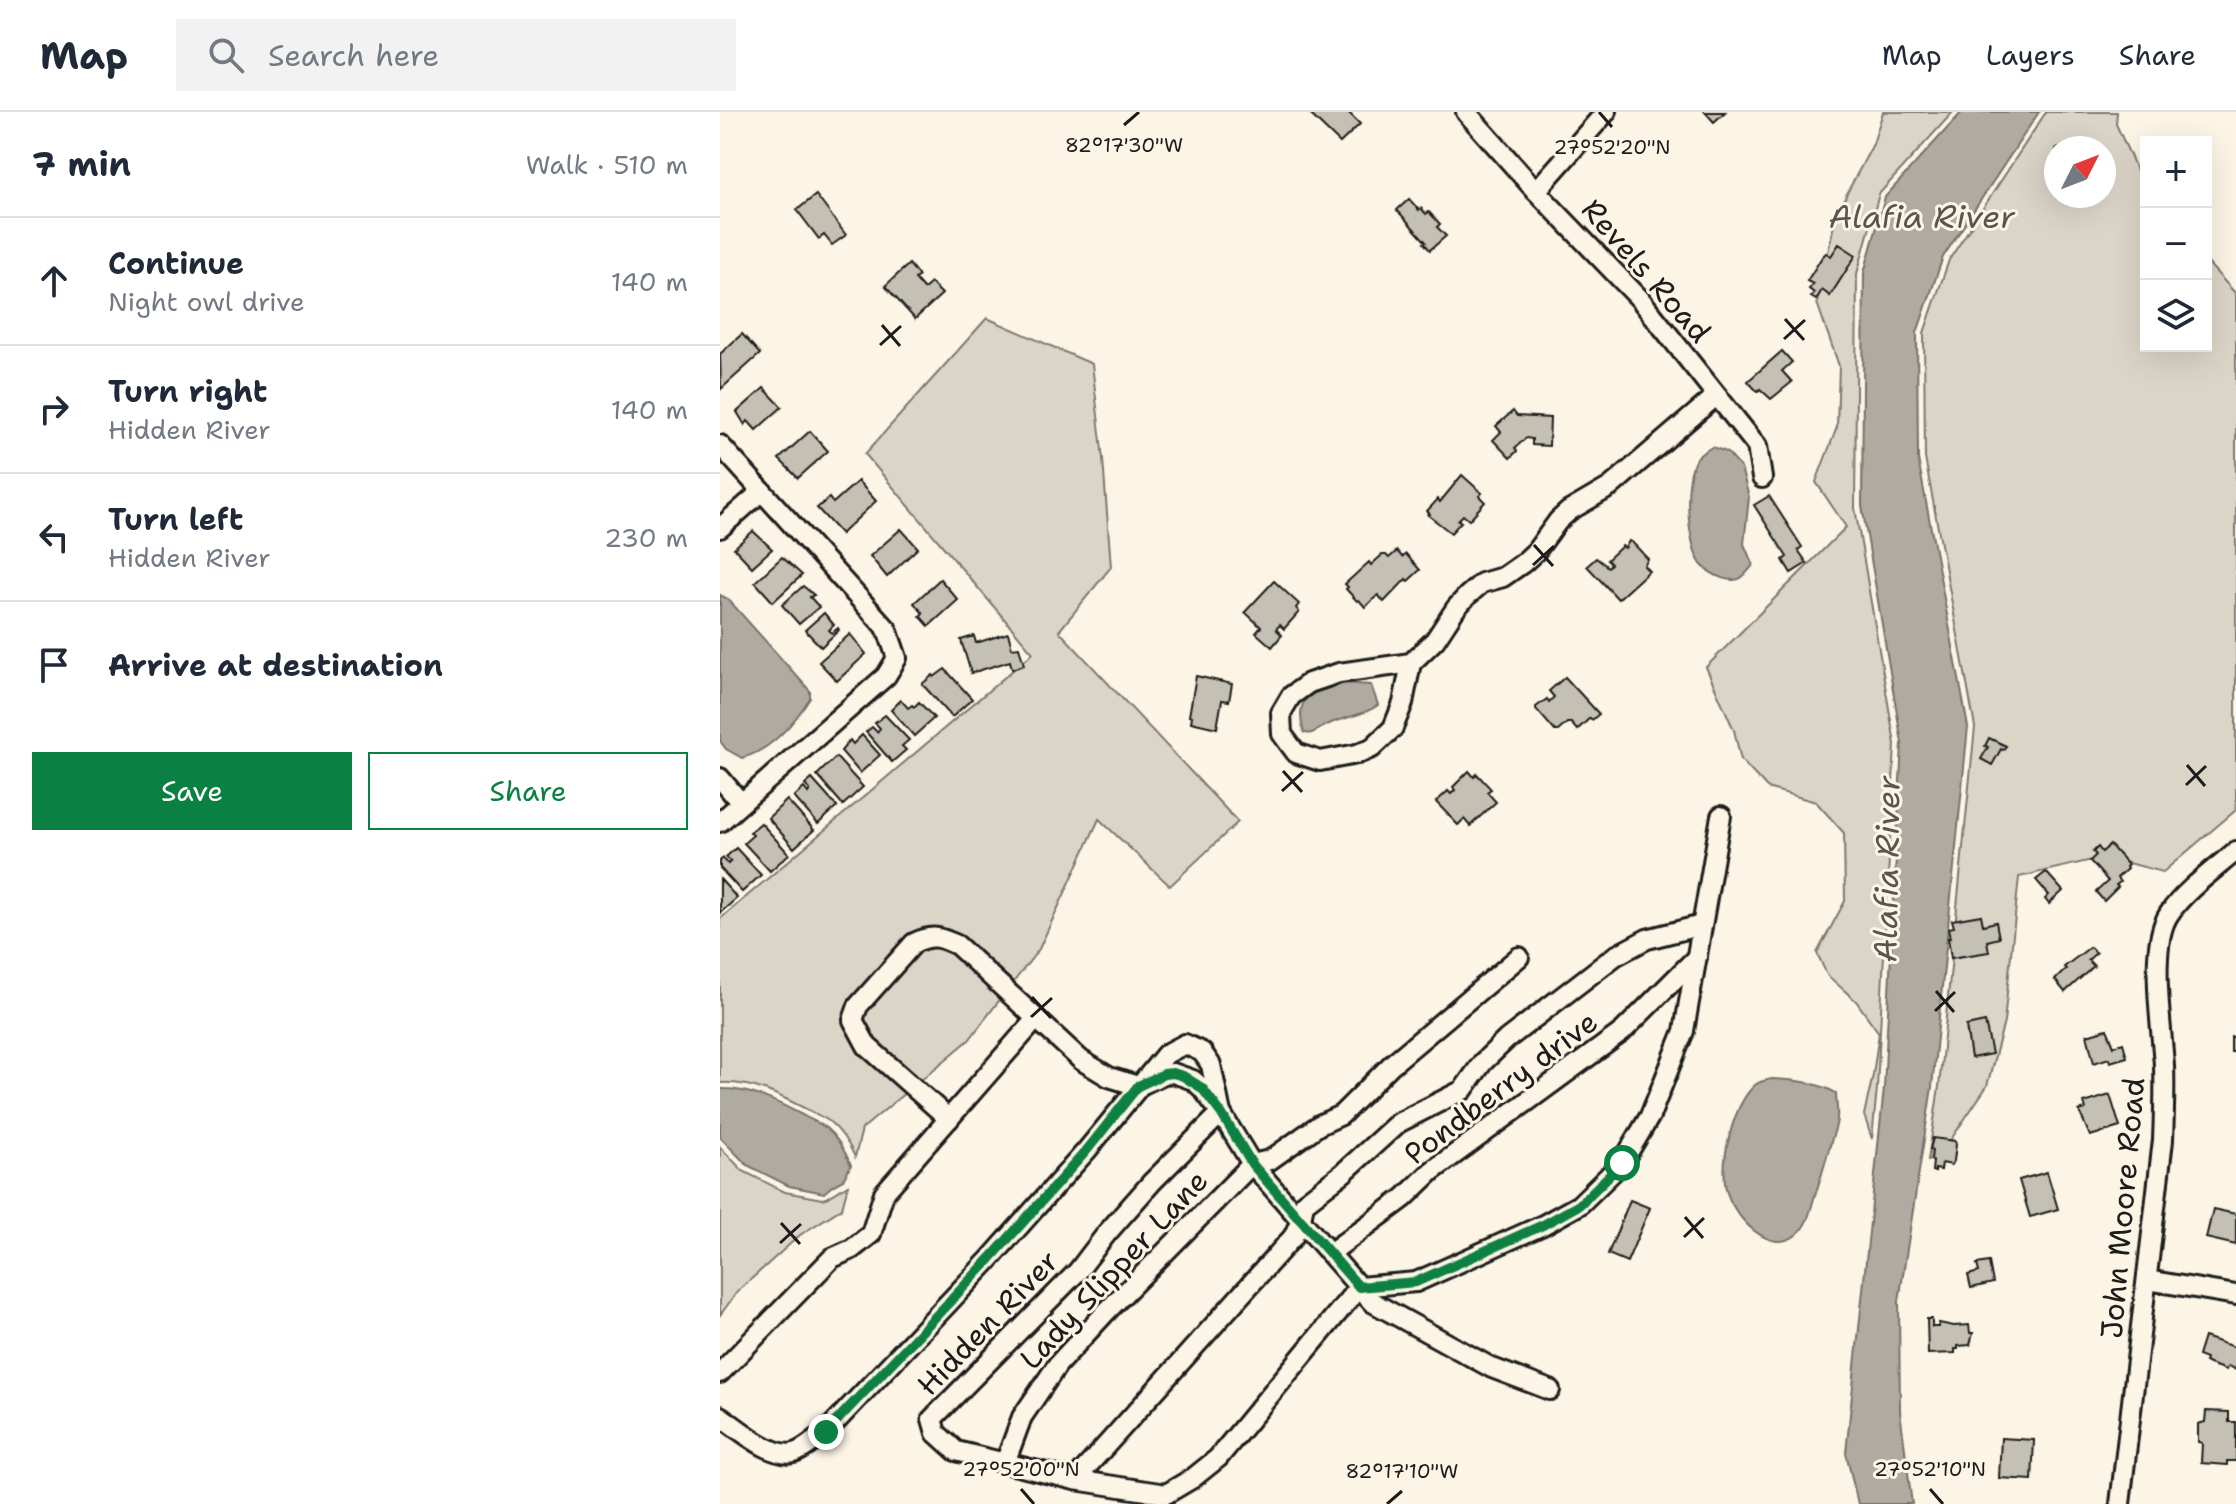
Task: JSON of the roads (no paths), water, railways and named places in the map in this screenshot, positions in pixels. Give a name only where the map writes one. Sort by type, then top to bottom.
[{"type":"street","name":"Revels Road","points":[[1466,112],[1536,191],[1640,299],[1757,446],[1762,478]]},
{"type":"street","points":[[1536,191],[1606,112]]},
{"type":"street","points":[[1411,663],[1339,673],[1309,683],[1291,696],[1281,713],[1282,734],[1296,753],[1320,761],[1372,748],[1393,728],[1403,703],[1411,663],[1435,640],[1467,596],[1482,583],[1503,577],[1523,563],[1569,511],[1610,487],[1716,396]]},
{"type":"street","points":[[720,445],[887,629],[897,658],[886,676],[720,822]]},
{"type":"street","points":[[720,528],[762,491]]},
{"type":"street","points":[[720,778],[741,803]]},
{"type":"street","points":[[1359,1287],[1416,1282],[1543,1225],[1579,1205],[1622,1163],[1650,1116],[1684,1031],[1721,816]]},
{"type":"street","name":"John Moore Road","points":[[2120,1504],[2164,1118],[2158,958],[2160,936],[2170,912],[2181,899],[2236,851]]},
{"type":"street","points":[[1075,1480],[1293,1237],[1304,1203],[1343,1173],[1398,1123],[1463,1090],[1483,1062],[1507,1039],[1615,956],[1647,939],[1702,925]]},
{"type":"street","points":[[949,1119],[867,1046],[853,1020],[858,1006],[914,943],[927,937],[942,938],[957,945],[1081,1060],[1109,1077],[1138,1086]]},
{"type":"street","name":"Lady Slipper Lane","points":[[1005,1463],[1022,1417],[1058,1364],[1252,1164],[1270,1160],[1319,1125],[1341,1115],[1392,1064],[1519,957]]},
{"type":"street","name":"Pondberry drive","points":[[1330,1253],[1404,1198],[1432,1171],[1622,1032],[1697,957]]},
{"type":"street","points":[[720,1373],[832,1258],[852,1249],[871,1234],[884,1193],[1036,1019]]},
{"type":"street","name":"Hidden River","points":[[720,1416],[757,1441],[782,1453],[794,1453],[826,1432],[990,1259],[1087,1150],[1166,1054],[1185,1044],[1202,1052],[1211,1065],[1221,1113]]},
{"type":"street","name":"Hidden River","points":[[1138,1086],[1173,1073],[1202,1088],[1252,1164],[1372,1302],[1492,1368],[1550,1390]]},
{"type":"street","name":"Hidden River","points":[[1221,1113],[1152,1182],[1078,1271],[932,1419],[936,1433],[956,1451],[1075,1480],[1166,1494],[1218,1458],[1359,1287]]},
{"type":"street","points":[[2147,1280],[2236,1295]]},
{"type":"water","name":"Alafia River","points":[[1962,112],[2039,112],[1943,257],[1917,333],[1918,459],[1968,727],[1932,1087],[1899,1301],[1900,1411],[1912,1504],[1858,1504],[1846,1453],[1884,1088],[1902,743],[1862,506],[1864,273],[1885,197]]},
{"type":"water","points":[[1712,447],[1727,452],[1741,468],[1749,497],[1744,544],[1753,565],[1736,580],[1722,578],[1706,569],[1696,555],[1692,542],[1688,512],[1689,481],[1698,457]]},
{"type":"water","points":[[720,595],[728,599],[810,691],[810,698],[781,734],[763,749],[742,758],[726,749],[720,741]]},
{"type":"water","points":[[1342,683],[1371,685],[1378,705],[1304,733],[1301,720],[1303,703],[1314,693]]},
{"type":"water","points":[[1772,1079],[1805,1082],[1829,1089],[1836,1093],[1837,1112],[1836,1127],[1806,1221],[1797,1234],[1775,1241],[1764,1237],[1744,1221],[1730,1199],[1725,1177],[1730,1134],[1740,1106],[1755,1085]]},
{"type":"water","points":[[720,1089],[764,1097],[824,1126],[838,1140],[851,1165],[843,1180],[824,1193],[789,1186],[747,1165],[720,1137]]}]
